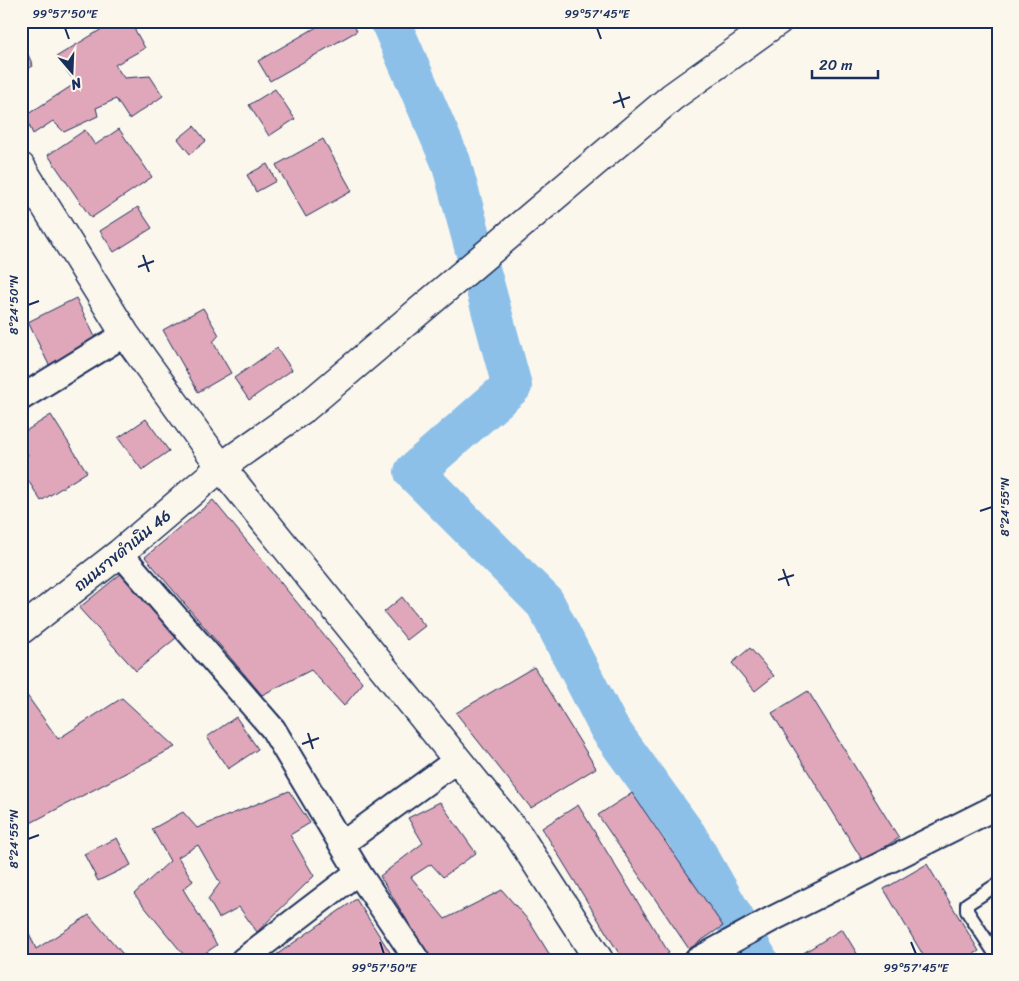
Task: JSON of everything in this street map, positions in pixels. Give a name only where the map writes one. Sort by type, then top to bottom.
[{"type":"street","name":"ถนนราขดำเนิน 46","points":[[21,630],[120,553],[221,467],[306,407],[672,97],[778,21]]},
{"type":"street","points":[[21,167],[125,334],[221,467],[519,836],[599,960]]},
{"type":"street","points":[[21,398],[125,334]]},
{"type":"street","points":[[120,553],[273,729],[358,872],[417,960]]},
{"type":"street","points":[[342,844],[457,760]]},
{"type":"street","points":[[697,960],[772,919],[998,806]]},
{"type":"street","points":[[243,960],[358,872]]},
{"type":"lane","points":[[998,884],[967,904],[967,911],[998,958]]},
{"type":"building","points":[[115,21],[130,21],[145,48],[115,65],[124,78],[150,76],[163,96],[129,119],[116,99],[96,108],[98,116],[64,132],[53,121],[33,134],[25,116],[76,83],[56,57]]},
{"type":"building","points":[[327,21],[351,21],[357,31],[270,81],[258,61]]},
{"type":"building","points":[[23,43],[33,66],[21,72],[21,44]]},
{"type":"building","points":[[275,89],[295,119],[269,136],[249,105]]},
{"type":"building","points":[[194,126],[206,141],[190,154],[178,139]]},
{"type":"building","points":[[119,129],[152,177],[91,218],[48,155],[85,130],[95,145]]},
{"type":"building","points":[[323,139],[352,191],[306,217],[276,165]]},
{"type":"building","points":[[267,164],[276,181],[256,192],[247,175]]},
{"type":"building","points":[[138,207],[152,228],[114,252],[100,231]]},
{"type":"building","points":[[21,232],[28,245],[21,251]]},
{"type":"building","points":[[76,298],[97,341],[49,365],[28,322]]},
{"type":"building","points":[[203,308],[219,335],[213,342],[231,373],[198,392],[163,330]]},
{"type":"building","points":[[277,348],[292,370],[249,400],[234,378]]},
{"type":"building","points":[[51,415],[87,472],[41,501],[21,469],[21,460],[28,455],[21,444],[21,434]]},
{"type":"building","points":[[146,419],[169,451],[142,470],[118,438]]},
{"type":"building","points":[[213,500],[363,683],[344,706],[311,670],[262,695],[145,557]]},
{"type":"building","points":[[123,572],[176,638],[136,671],[79,608]]},
{"type":"building","points":[[402,597],[425,626],[407,640],[384,612]]},
{"type":"building","points":[[750,648],[774,676],[755,691],[732,663]]},
{"type":"building","points":[[534,667],[596,768],[531,808],[456,713]]},
{"type":"building","points":[[21,687],[58,739],[122,698],[175,747],[21,828]]},
{"type":"building","points":[[808,691],[899,838],[863,861],[772,713]]},
{"type":"building","points":[[236,717],[258,749],[228,769],[207,737]]},
{"type":"building","points":[[289,791],[310,823],[290,835],[314,876],[257,932],[239,907],[219,918],[208,899],[220,883],[198,845],[178,857],[193,881],[183,889],[217,945],[195,960],[188,960],[134,894],[170,861],[152,829],[183,812],[197,828]]},
{"type":"building","points":[[632,793],[723,926],[689,949],[598,815]]},
{"type":"building","points":[[440,802],[476,853],[443,877],[431,864],[411,877],[445,919],[502,890],[529,921],[553,960],[431,960],[380,876],[423,843],[408,818]]},
{"type":"building","points":[[578,805],[669,953],[659,960],[623,960],[542,828]]},
{"type":"building","points":[[117,838],[131,865],[98,881],[84,854]]},
{"type":"building","points":[[927,864],[979,951],[964,960],[926,960],[884,889]]},
{"type":"building","points":[[356,899],[395,960],[269,960]]},
{"type":"building","points":[[21,915],[36,949],[89,915],[128,960],[21,960]]},
{"type":"building","points":[[842,929],[861,960],[799,960],[797,957]]},
{"type":"waterway","points":[[390,21],[451,162],[512,386],[414,472],[545,603],[609,728],[687,836],[758,960]]}]
